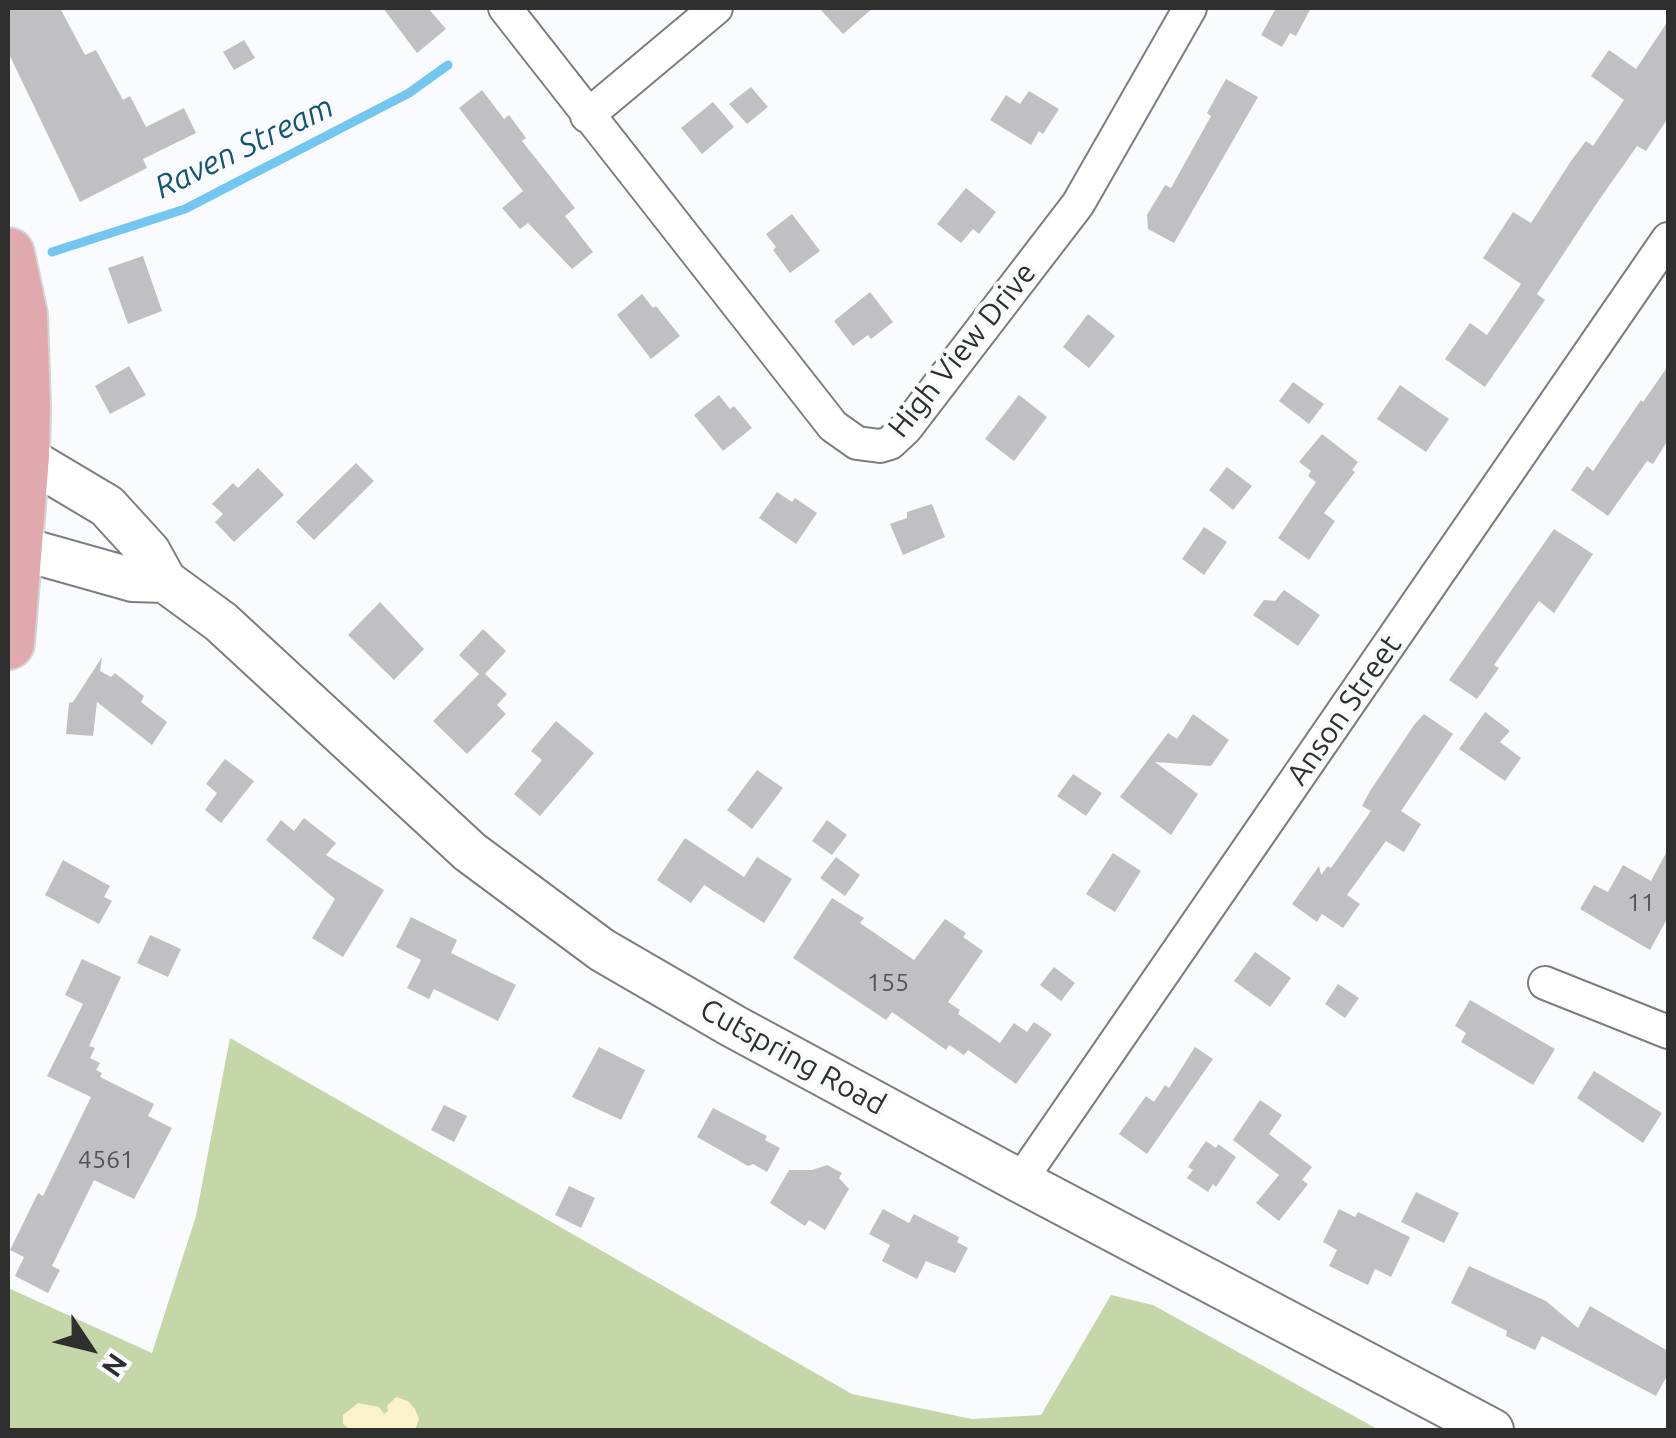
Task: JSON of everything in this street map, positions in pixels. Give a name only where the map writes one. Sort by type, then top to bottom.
[{"type":"main road","points":[[8,254],[23,456],[8,643]]},
{"type":"street","name":"High View Drive","points":[[505,8],[833,426],[857,443],[880,446],[890,443],[906,428],[1078,204],[1190,8]]},
{"type":"street","points":[[587,116],[716,8]]},
{"type":"street","name":"Anson Street","points":[[1020,1182],[1668,239]]},
{"type":"street","name":"Cutspring Road","points":[[23,456],[107,506],[149,552],[165,581],[221,622],[470,852],[588,940],[733,1026],[1020,1182],[1492,1430]]},
{"type":"street","name":"Cutspring Road","points":[[16,548],[134,580],[165,581]]},
{"type":"street","points":[[1546,984],[1668,1032]]},
{"type":"green space","points":[[230,1038],[852,1394],[972,1419],[1041,1415],[1111,1295],[1153,1305],[1379,1430],[8,1430],[8,1288],[152,1353],[196,1216]]},
{"type":"sand","points":[[396,1397],[408,1401],[415,1409],[419,1419],[415,1430],[351,1430],[343,1424],[343,1415],[358,1403],[379,1407],[384,1414]]},
{"type":"building","points":[[8,8],[60,8],[85,55],[96,50],[123,100],[130,96],[146,127],[184,108],[196,133],[143,159],[147,168],[80,202],[8,52]]},
{"type":"building","points":[[383,8],[428,8],[446,29],[417,53]]},
{"type":"building","points":[[819,8],[873,8],[843,34]]},
{"type":"building","points":[[1276,8],[1311,8],[1296,36],[1290,33],[1282,47],[1261,35]]},
{"type":"building","points":[[1668,21],[1668,118],[1646,151],[1637,146],[1597,203],[1537,294],[1545,300],[1485,387],[1445,359],[1470,323],[1487,335],[1521,284],[1483,258],[1513,212],[1531,223],[1586,141],[1593,146],[1624,100],[1591,76],[1609,50],[1636,69]]},
{"type":"building","points":[[244,40],[255,58],[234,70],[223,52]]},
{"type":"building","points":[[1226,79],[1258,97],[1174,243],[1148,229],[1147,215],[1165,185],[1171,188],[1211,116],[1207,113]]},
{"type":"building","points":[[751,87],[768,107],[747,124],[729,104]]},
{"type":"building","points":[[482,90],[504,119],[509,115],[526,138],[522,141],[575,208],[565,216],[593,252],[572,269],[528,223],[520,229],[502,208],[523,191],[459,108]]},
{"type":"building","points":[[1029,91],[1059,109],[1031,145],[990,120],[1006,95],[1020,104]]},
{"type":"building","points":[[713,102],[734,127],[702,154],[681,128]]},
{"type":"building","points":[[966,188],[996,212],[979,234],[973,229],[961,243],[937,224]]},
{"type":"building","points":[[792,214],[820,251],[790,273],[766,234]]},
{"type":"building","points":[[143,256],[162,311],[128,324],[108,268]]},
{"type":"building","points":[[870,292],[893,322],[871,339],[868,335],[853,346],[834,321]]},
{"type":"building","points":[[642,294],[680,336],[651,359],[617,315]]},
{"type":"building","points":[[1088,314],[1115,336],[1089,368],[1063,347]]},
{"type":"building","points":[[129,366],[146,395],[110,414],[95,386]]},
{"type":"building","points":[[1668,366],[1668,440],[1653,464],[1647,461],[1608,516],[1571,490],[1587,466],[1593,471]]},
{"type":"building","points":[[1293,382],[1324,404],[1309,424],[1279,401]]},
{"type":"building","points":[[1400,385],[1449,419],[1426,452],[1377,419]]},
{"type":"building","points":[[719,395],[752,428],[723,451],[694,415]]},
{"type":"building","points":[[1019,395],[1047,417],[1014,461],[985,439]]},
{"type":"building","points":[[1322,434],[1358,462],[1352,470],[1355,472],[1324,513],[1335,521],[1309,560],[1278,538],[1316,482],[1308,476],[1311,471],[1299,462]]},
{"type":"building","points":[[356,463],[374,481],[314,540],[296,522]]},
{"type":"building","points":[[1227,467],[1252,486],[1233,510],[1209,490]]},
{"type":"building","points":[[258,468],[284,495],[234,542],[215,522],[223,514],[212,504],[233,483],[238,488]]},
{"type":"building","points":[[777,492],[792,502],[795,498],[817,513],[796,544],[759,518]]},
{"type":"building","points":[[932,504],[945,537],[903,555],[890,524],[907,518],[907,512]]},
{"type":"building","points":[[1204,527],[1227,542],[1204,575],[1182,559]]},
{"type":"building","points":[[1554,529],[1593,554],[1554,613],[1539,601],[1494,665],[1499,668],[1477,699],[1449,680]]},
{"type":"building","points":[[1284,590],[1320,615],[1298,646],[1253,615],[1264,600],[1275,601]]},
{"type":"building","points":[[380,602],[424,649],[394,680],[348,635]]},
{"type":"building","points":[[483,629],[506,651],[485,674],[507,694],[497,705],[506,714],[467,754],[433,721],[479,674],[459,655]]},
{"type":"building","points":[[102,657],[100,671],[111,677],[115,673],[144,696],[141,702],[167,722],[152,745],[97,702],[93,736],[66,734],[69,703]]},
{"type":"building","points":[[1485,712],[1510,731],[1500,742],[1521,758],[1505,781],[1459,749]]},
{"type":"building","points":[[1193,714],[1229,740],[1211,766],[1155,762],[1198,794],[1171,835],[1120,797],[1168,733],[1177,739]]},
{"type":"building","points":[[1424,714],[1453,734],[1401,811],[1421,824],[1404,852],[1386,841],[1347,895],[1360,904],[1343,928],[1322,914],[1317,922],[1292,904],[1319,866],[1321,875],[1328,866],[1331,868],[1371,811],[1362,806],[1370,791]]},
{"type":"building","points":[[556,721],[594,753],[540,816],[514,794],[542,760],[531,751]]},
{"type":"building","points":[[225,759],[254,781],[221,823],[205,810],[217,793],[206,784]]},
{"type":"building","points":[[757,770],[783,788],[752,829],[727,810]]},
{"type":"building","points":[[1073,774],[1102,793],[1086,816],[1057,796]]},
{"type":"building","points":[[304,818],[336,843],[326,855],[384,890],[343,957],[312,938],[335,899],[266,840],[281,820],[294,831]]},
{"type":"building","points":[[827,820],[847,835],[832,855],[812,841]]},
{"type":"building","points":[[685,838],[744,877],[757,857],[792,879],[764,923],[704,885],[691,903],[657,880]]},
{"type":"building","points":[[1668,849],[1668,917],[1650,950],[1580,909],[1594,885],[1608,892],[1623,865],[1651,881]]},
{"type":"building","points":[[1113,853],[1141,871],[1115,912],[1086,894]]},
{"type":"building","points":[[836,857],[860,875],[845,896],[820,878]]},
{"type":"building","points":[[63,860],[110,886],[104,897],[112,901],[99,924],[45,895]]},
{"type":"building","points":[[832,898],[864,918],[860,923],[914,960],[945,919],[966,933],[963,937],[983,951],[948,1002],[960,1010],[958,1014],[1000,1043],[1014,1023],[1027,1032],[1034,1022],[1052,1034],[1016,1084],[968,1050],[964,1055],[949,1045],[946,1050],[892,1012],[886,1020],[793,958]]},
{"type":"building","points":[[411,917],[457,940],[451,953],[516,985],[498,1021],[434,989],[429,999],[407,988],[421,960],[396,947]]},
{"type":"building","points":[[150,935],[181,949],[168,977],[137,963]]},
{"type":"building","points":[[1255,952],[1291,978],[1270,1007],[1234,981]]},
{"type":"building","points":[[82,959],[121,977],[89,1046],[95,1048],[90,1058],[100,1063],[96,1070],[102,1073],[100,1077],[154,1104],[148,1116],[172,1128],[134,1199],[94,1180],[52,1266],[60,1270],[48,1293],[15,1276],[24,1257],[10,1250],[38,1193],[43,1196],[91,1097],[47,1076],[83,1004],[65,995]]},
{"type":"building","points":[[1054,967],[1075,983],[1061,1001],[1040,985]]},
{"type":"building","points":[[1338,984],[1359,998],[1345,1018],[1325,1004]]},
{"type":"building","points":[[1470,1000],[1555,1049],[1533,1085],[1461,1042],[1466,1033],[1455,1026]]},
{"type":"building","points":[[599,1047],[645,1070],[621,1120],[572,1097]]},
{"type":"building","points":[[1195,1047],[1213,1059],[1147,1154],[1119,1134],[1146,1096],[1154,1102],[1165,1085],[1169,1088]]},
{"type":"building","points":[[1594,1071],[1662,1113],[1643,1143],[1577,1098]]},
{"type":"building","points":[[1260,1100],[1282,1115],[1269,1134],[1312,1167],[1302,1180],[1308,1184],[1279,1221],[1256,1203],[1279,1175],[1233,1140]]},
{"type":"building","points":[[444,1105],[467,1116],[454,1142],[431,1130]]},
{"type":"building","points":[[713,1108],[767,1136],[765,1140],[780,1148],[767,1172],[753,1164],[748,1166],[697,1137]]},
{"type":"building","points":[[1206,1141],[1236,1157],[1216,1187],[1213,1184],[1208,1192],[1187,1178],[1193,1170],[1188,1167]]},
{"type":"building","points":[[827,1165],[842,1173],[839,1178],[849,1189],[825,1230],[809,1220],[805,1226],[770,1203],[789,1170],[812,1170]]},
{"type":"building","points":[[569,1186],[595,1198],[581,1228],[555,1215]]},
{"type":"building","points":[[1416,1192],[1459,1213],[1444,1243],[1401,1222]]},
{"type":"building","points":[[883,1209],[909,1223],[914,1214],[959,1237],[957,1242],[968,1248],[955,1273],[926,1261],[917,1279],[882,1261],[890,1245],[869,1234]]},
{"type":"building","points":[[1339,1209],[1355,1217],[1358,1212],[1410,1237],[1391,1277],[1375,1269],[1368,1285],[1329,1266],[1337,1250],[1323,1242]]},
{"type":"building","points":[[1469,1266],[1546,1301],[1578,1328],[1590,1306],[1668,1351],[1668,1374],[1656,1396],[1542,1336],[1535,1350],[1451,1303]]},
{"type":"waterway","name":"Raven Stream","points":[[52,252],[185,209],[409,93],[448,65]]}]
